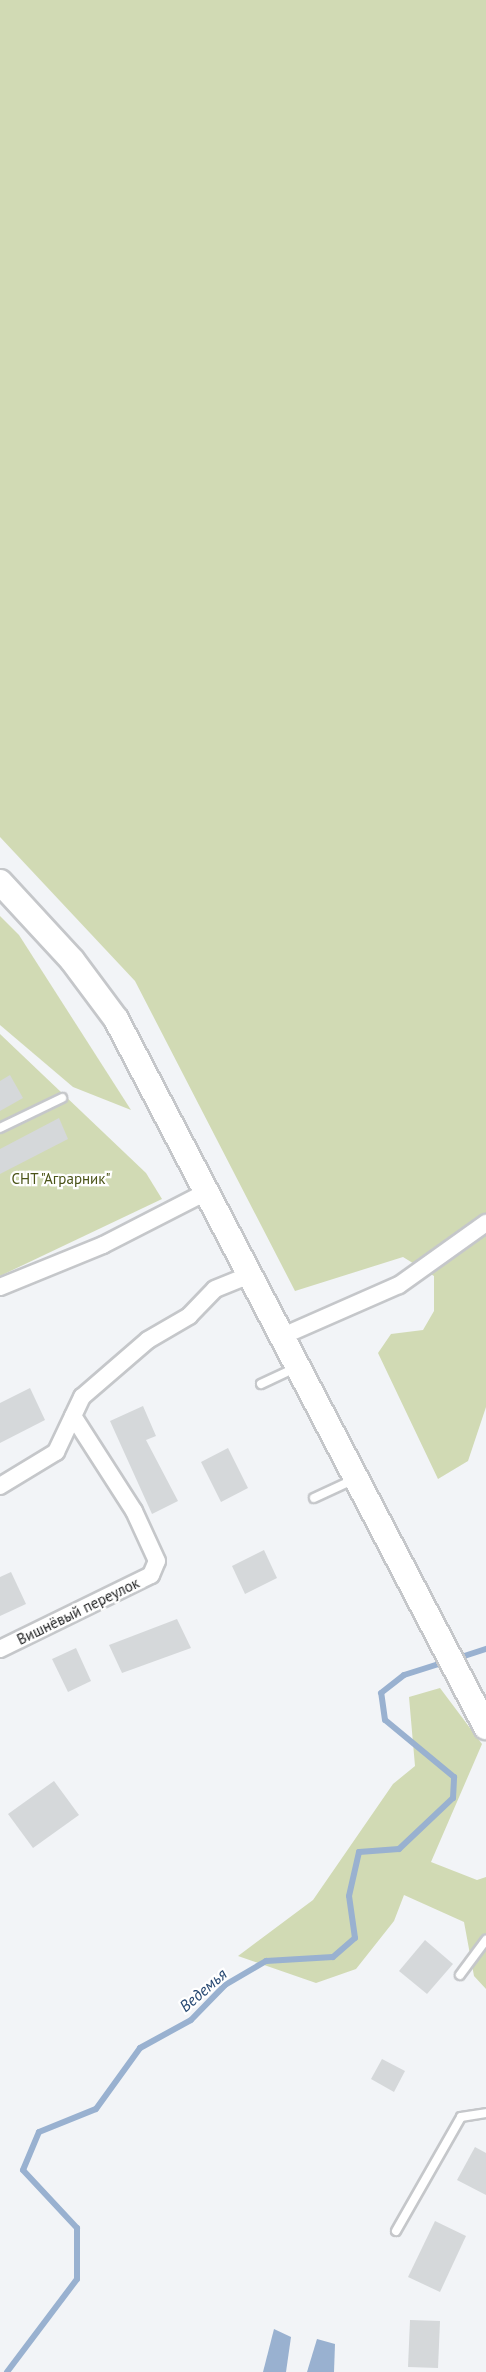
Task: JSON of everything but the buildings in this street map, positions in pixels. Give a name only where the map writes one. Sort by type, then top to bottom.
[{"type":"main road","points":[[0,882],[106,1004],[302,1366],[486,1727]]},
{"type":"street","points":[[0,1287],[103,1245],[208,1191]]},
{"type":"street","points":[[285,1335],[399,1285],[486,1223]]},
{"type":"street","points":[[0,1486],[56,1452],[82,1397],[148,1340],[189,1316],[215,1289],[252,1274]]},
{"type":"street","name":"Вишнёвый переулок","points":[[0,1648],[151,1575],[158,1561],[134,1511],[73,1416]]},
{"type":"lane","points":[[0,1128],[62,1098]]},
{"type":"lane","points":[[261,1384],[302,1366]]},
{"type":"lane","points":[[315,1498],[358,1478]]},
{"type":"lane","points":[[459,1975],[486,1940]]},
{"type":"lane","points":[[396,2231],[461,2117],[486,2113]]},
{"type":"green space","points":[[0,0],[486,0],[486,1407],[468,1461],[438,1479],[378,1353],[391,1334],[423,1330],[434,1311],[434,1276],[403,1257],[295,1291],[135,981],[0,837]]},
{"type":"green space","points":[[0,916],[19,935],[131,1110],[73,1087],[0,1025]]},
{"type":"green space","name":"СНТ \"Аграрник\"","points":[[0,1034],[146,1173],[162,1199],[0,1276]]},
{"type":"green space","points":[[440,1688],[482,1744],[431,1862],[477,1880],[486,1877],[486,1989],[474,1976],[464,1922],[404,1895],[394,1921],[356,1969],[316,1983],[238,1956],[313,1900],[393,1784],[415,1766],[409,1697]]},
{"type":"water","points":[[274,2329],[291,2337],[286,2372],[263,2372]]},
{"type":"water","points":[[317,2339],[335,2344],[334,2372],[307,2372]]},
{"type":"waterway","name":"Ведемья","points":[[455,1659],[486,1649]]},
{"type":"waterway","name":"Ведемья","points":[[7,2372],[77,2279],[77,2228],[23,2170],[39,2132],[96,2109],[140,2048],[191,2020],[225,1985],[266,1961],[333,1957],[355,1938],[349,1896],[359,1852],[399,1849],[453,1798],[454,1777],[385,1720],[381,1693],[404,1675],[445,1662]]}]
